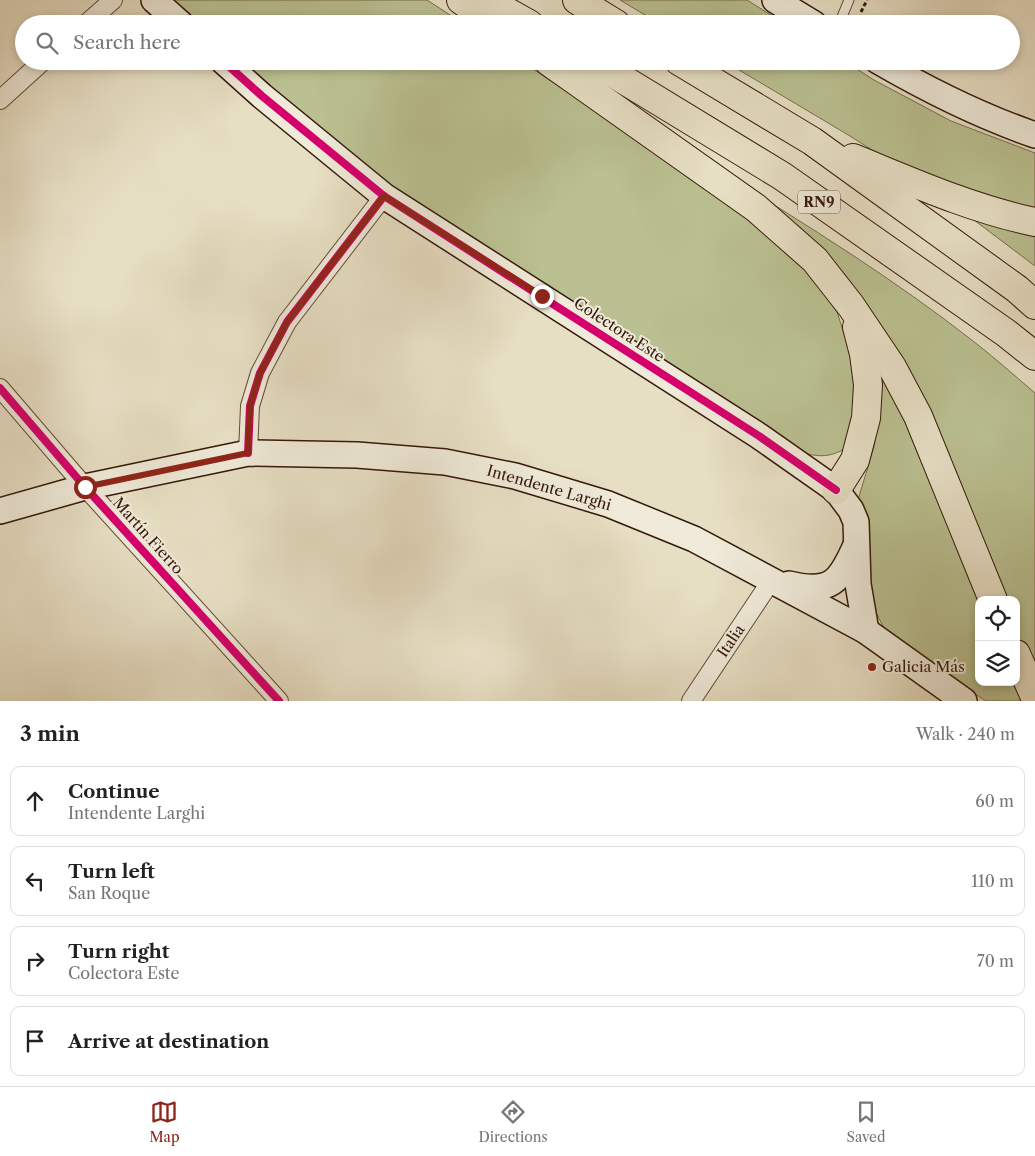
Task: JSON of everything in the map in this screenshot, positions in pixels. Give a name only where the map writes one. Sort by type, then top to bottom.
[{"type":"highway","points":[[461,0],[482,15]]},
{"type":"highway","points":[[486,0],[513,15]]},
{"type":"highway","points":[[577,0],[601,15]]},
{"type":"highway","points":[[561,70],[756,208],[814,260],[851,306],[892,367],[918,416],[991,596]]},
{"type":"highway","name":"RN9","points":[[608,70],[782,176],[1006,333],[1035,356]]},
{"type":"highway","points":[[694,70],[812,141],[1017,289],[1035,305]]},
{"type":"highway","points":[[812,141],[931,189],[1016,218],[1035,222]]},
{"type":"highway","points":[[836,490],[855,460],[866,418],[868,385],[864,354],[851,306]]},
{"type":"highway","points":[[1020,663],[1035,697]]},
{"type":"main road","points":[[154,0],[171,15]]},
{"type":"main road","points":[[775,0],[799,15]]},
{"type":"main road","name":"Colectora Este","points":[[233,70],[384,196],[773,445],[836,490],[856,522],[859,601],[866,631]]},
{"type":"main road","points":[[894,70],[950,100],[1035,135]]},
{"type":"main road","name":"Intendente Larghi","points":[[0,511],[85,487],[248,453],[357,455],[445,462],[515,476],[616,507],[694,540],[866,631],[964,701]]},
{"type":"main road","points":[[771,580],[803,588],[822,587],[835,581],[846,570],[856,546]]},
{"type":"street","points":[[96,15],[113,0]]},
{"type":"street","points":[[0,100],[33,70]]},
{"type":"street","points":[[248,453],[250,406],[260,373],[287,322],[384,196]]},
{"type":"street","name":"Martín Fierro","points":[[0,388],[85,487],[279,701]]},
{"type":"street","name":"Italia","points":[[691,701],[771,580]]},
{"type":"lane","points":[[843,15],[849,0]]},
{"type":"green space","points":[[172,0],[427,0],[450,15],[189,15]]},
{"type":"green space","points":[[620,0],[747,0],[771,15],[645,15]]},
{"type":"green space","points":[[252,70],[534,70],[726,198],[808,269],[837,312],[848,346],[858,382],[856,441],[840,451],[826,456],[818,456],[792,449],[387,187]]},
{"type":"green space","points":[[739,70],[858,70],[951,121],[1035,153],[1035,217],[888,160]]},
{"type":"green space","points":[[723,173],[913,296],[981,347],[1035,393],[1035,676],[1020,642],[1020,596],[1001,596],[924,407]]},
{"type":"green space","points":[[970,217],[1035,234],[1035,266]]},
{"type":"green space","points":[[881,374],[903,408],[977,596],[975,596],[975,686],[1018,686],[1024,701],[986,701],[909,650],[884,628],[873,607],[867,586],[870,546],[866,522],[857,503],[874,447],[879,420]]},
{"type":"cycle path","points":[[233,70],[384,196],[759,436],[836,490]]},
{"type":"cycle path","points":[[248,453],[250,406],[260,373],[287,322],[384,196]]},
{"type":"cycle path","points":[[0,388],[85,487],[279,701]]},
{"type":"place","name":"Galicia Más","points":[[872,667]]},
{"type":"route","points":[[85,487],[248,453],[250,406],[260,373],[287,322],[384,196],[542,296]]}]
